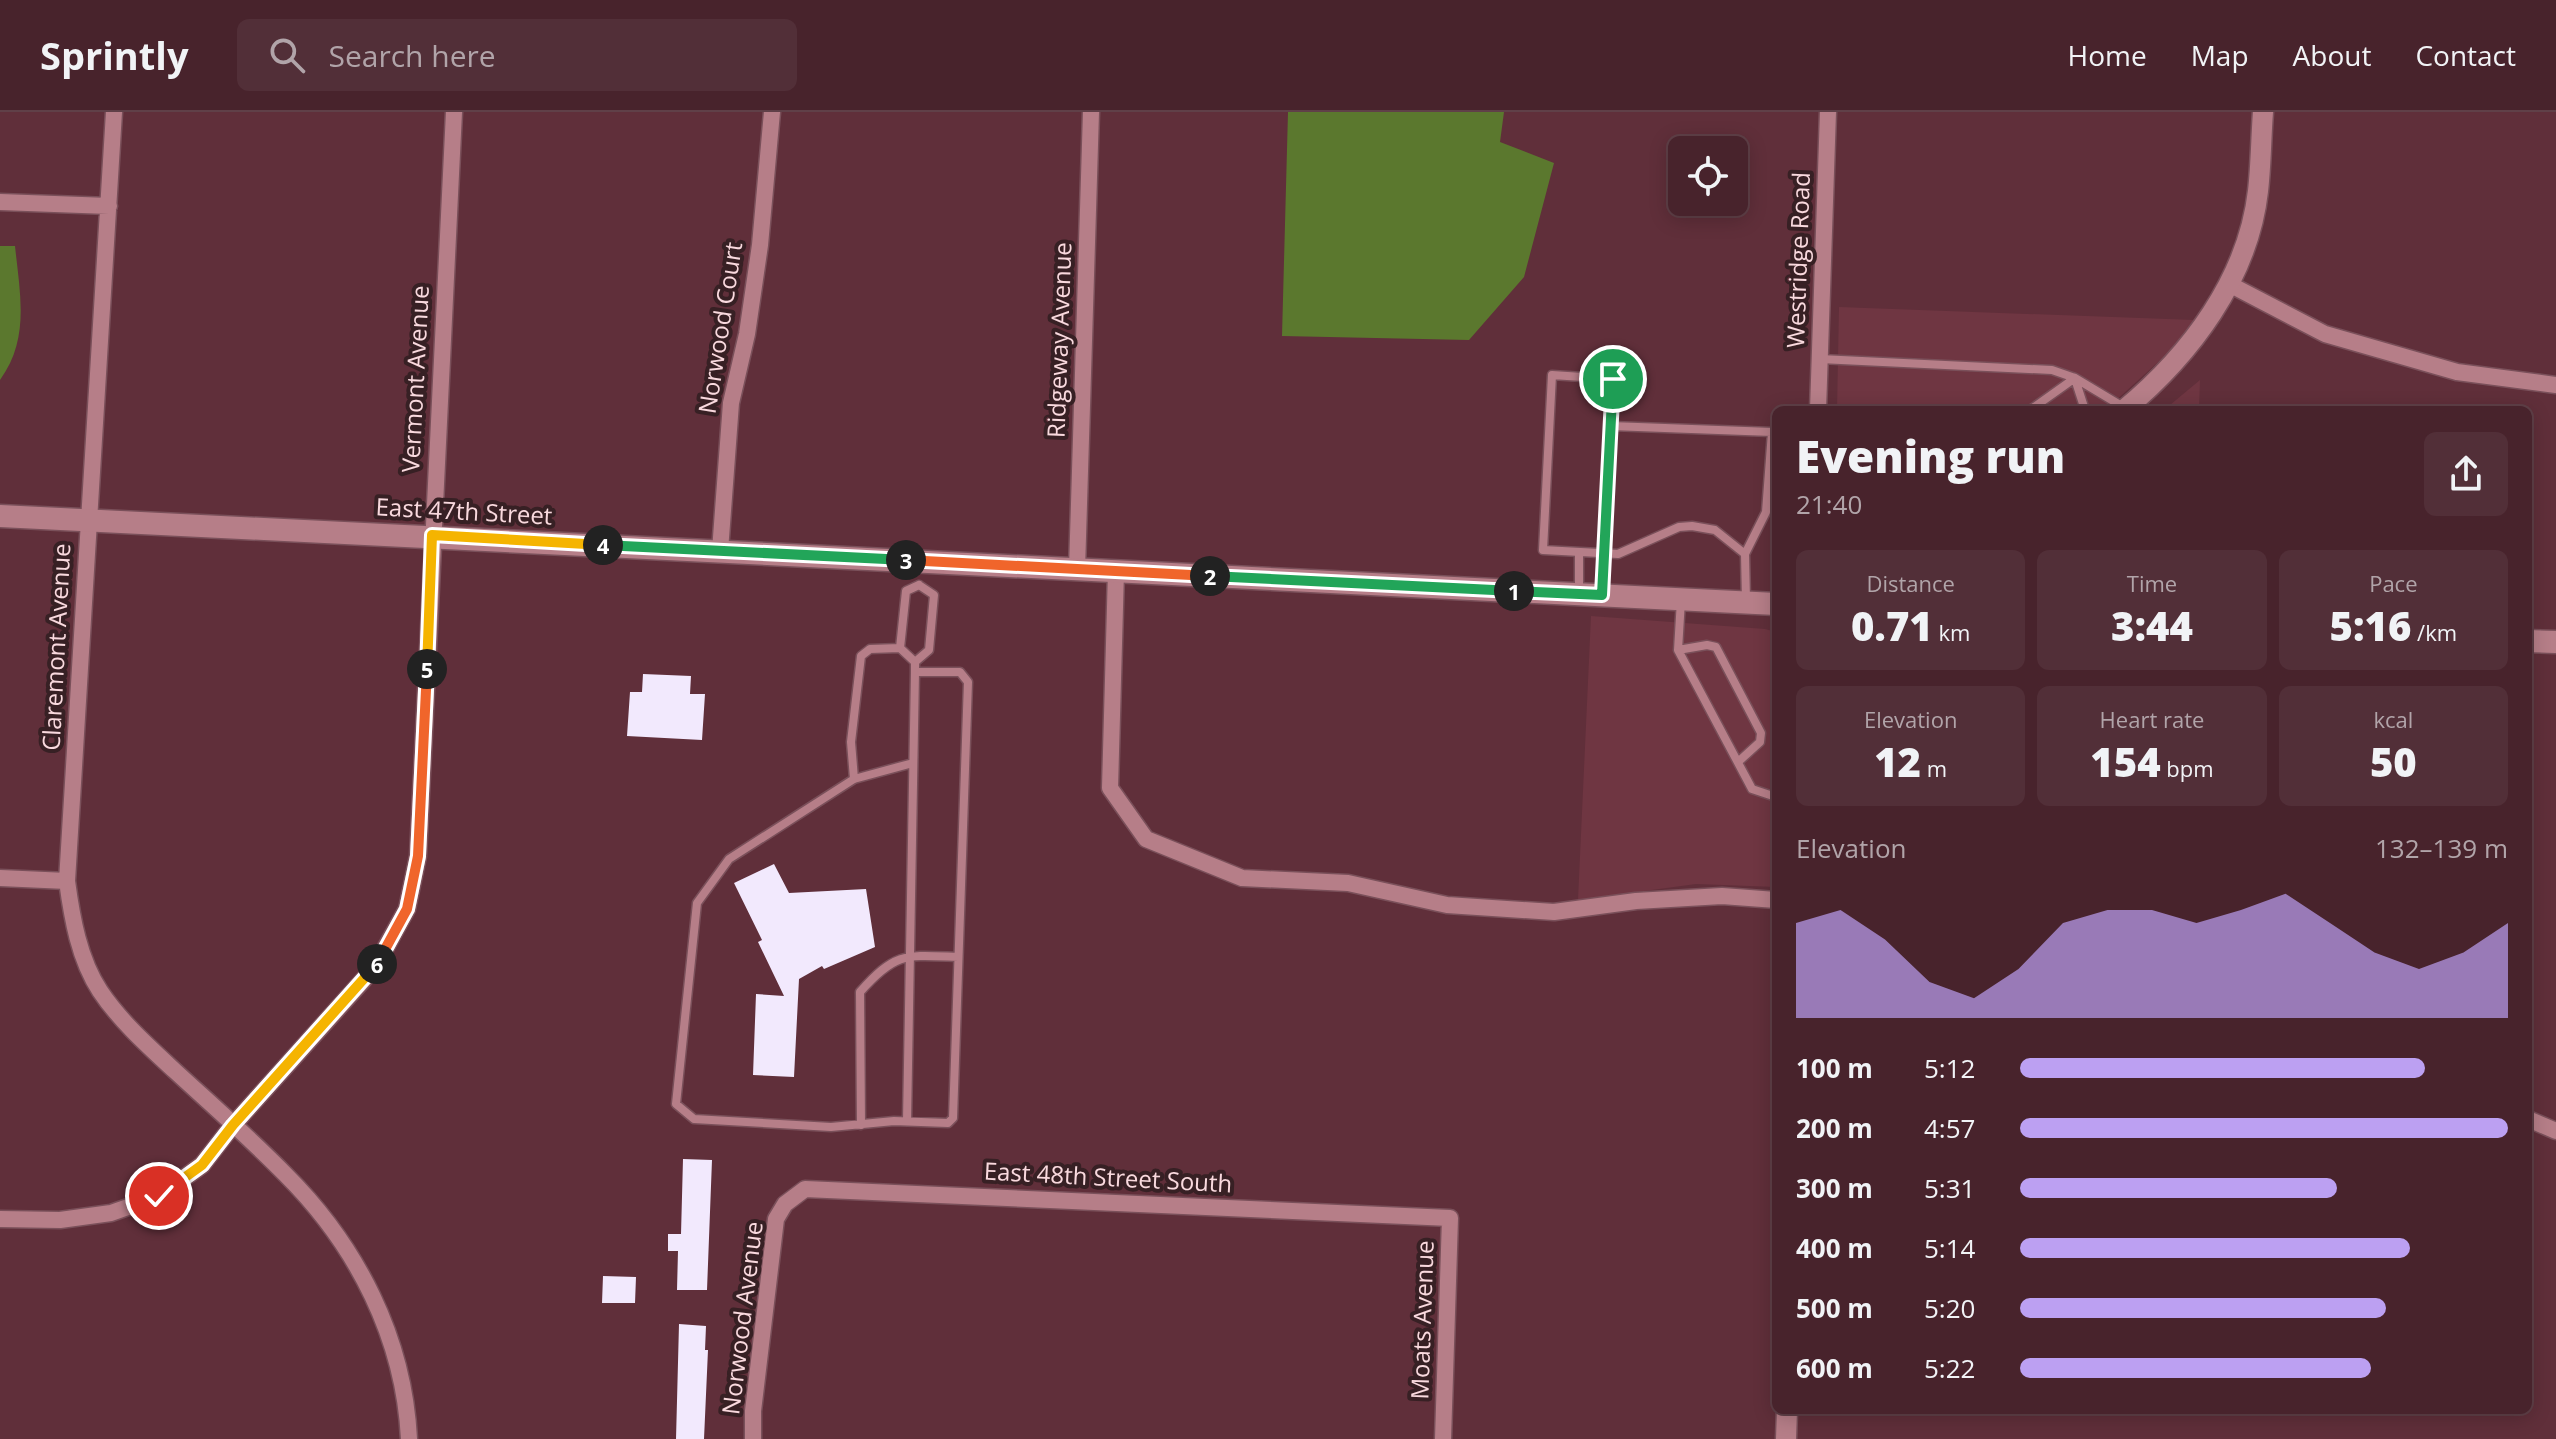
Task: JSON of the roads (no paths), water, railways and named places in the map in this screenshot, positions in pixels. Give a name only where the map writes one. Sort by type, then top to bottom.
[{"type":"main road","name":"East 47th Street","points":[[0,516],[1772,604]]},
{"type":"main road","points":[[2532,641],[2556,642]]},
{"type":"street","name":"Claremont Avenue","points":[[114,112],[67,881],[72,923],[99,990],[141,1039],[233,1125]]},
{"type":"street","name":"Vermont Avenue","points":[[0,1219],[60,1220],[111,1213],[159,1196],[202,1165],[233,1125],[375,967],[407,909],[418,856],[454,112]]},
{"type":"street","name":"Norwood Court","points":[[720,551],[731,403],[750,319],[772,112]]},
{"type":"street","name":"Ridgeway Avenue","points":[[1077,569],[1091,112]]},
{"type":"street","name":"Westridge Road","points":[[1818,406],[1828,112]]},
{"type":"street","points":[[2129,406],[2150,389],[2191,345],[2229,284],[2247,240],[2258,194],[2263,112]]},
{"type":"street","points":[[0,202],[109,206]]},
{"type":"street","points":[[2229,284],[2325,334],[2457,372],[2556,385]]},
{"type":"street","points":[[1116,571],[1110,788],[1146,839],[1242,878],[1348,883],[1447,905],[1554,912],[1636,901],[1722,896],[1772,900]]},
{"type":"street","points":[[0,878],[67,881]]},
{"type":"street","points":[[2532,1121],[2556,1131]]},
{"type":"street","points":[[233,1125],[287,1176],[329,1224],[363,1278],[391,1338],[403,1381],[409,1439]]},
{"type":"street","name":"East 48th Street South","points":[[785,1204],[805,1189],[860,1190],[1434,1218]]},
{"type":"street","name":"Norwood Avenue","points":[[753,1439],[753,1411],[776,1219],[785,1204]]},
{"type":"street","name":"Moats Avenue","points":[[1434,1218],[1450,1218],[1443,1439]]},
{"type":"street","points":[[1786,1439],[1787,1414]]},
{"type":"lane","points":[[1820,359],[2052,370],[2075,378],[2120,406]]},
{"type":"lane","points":[[1602,595],[1603,553],[1613,379],[1552,375],[1543,550],[1603,553],[1618,554],[1679,527],[1692,526],[1715,530],[1745,554]]},
{"type":"lane","points":[[2036,406],[2075,378]]},
{"type":"lane","points":[[2075,378],[2084,406]]},
{"type":"lane","points":[[1611,426],[1772,432],[1766,512],[1745,554],[1746,602]]},
{"type":"lane","points":[[1578,594],[1579,552]]},
{"type":"lane","points":[[919,585],[922,561]]},
{"type":"lane","points":[[913,763],[854,779],[729,859],[697,903],[676,1104],[694,1119],[831,1127],[907,1121],[948,1123],[953,1118],[968,682],[960,672],[915,667],[900,648],[906,591],[919,585]]},
{"type":"lane","points":[[907,1121],[915,667],[929,650],[934,595],[919,585]]},
{"type":"lane","points":[[1681,599],[1678,650],[1752,789],[1772,796]]},
{"type":"lane","points":[[1678,650],[1707,645],[1716,647],[1761,733],[1760,742],[1738,762]]},
{"type":"lane","points":[[854,779],[851,742],[861,656],[870,649],[900,648]]},
{"type":"lane","points":[[861,1125],[860,992],[881,969],[909,955],[958,957]]}]
